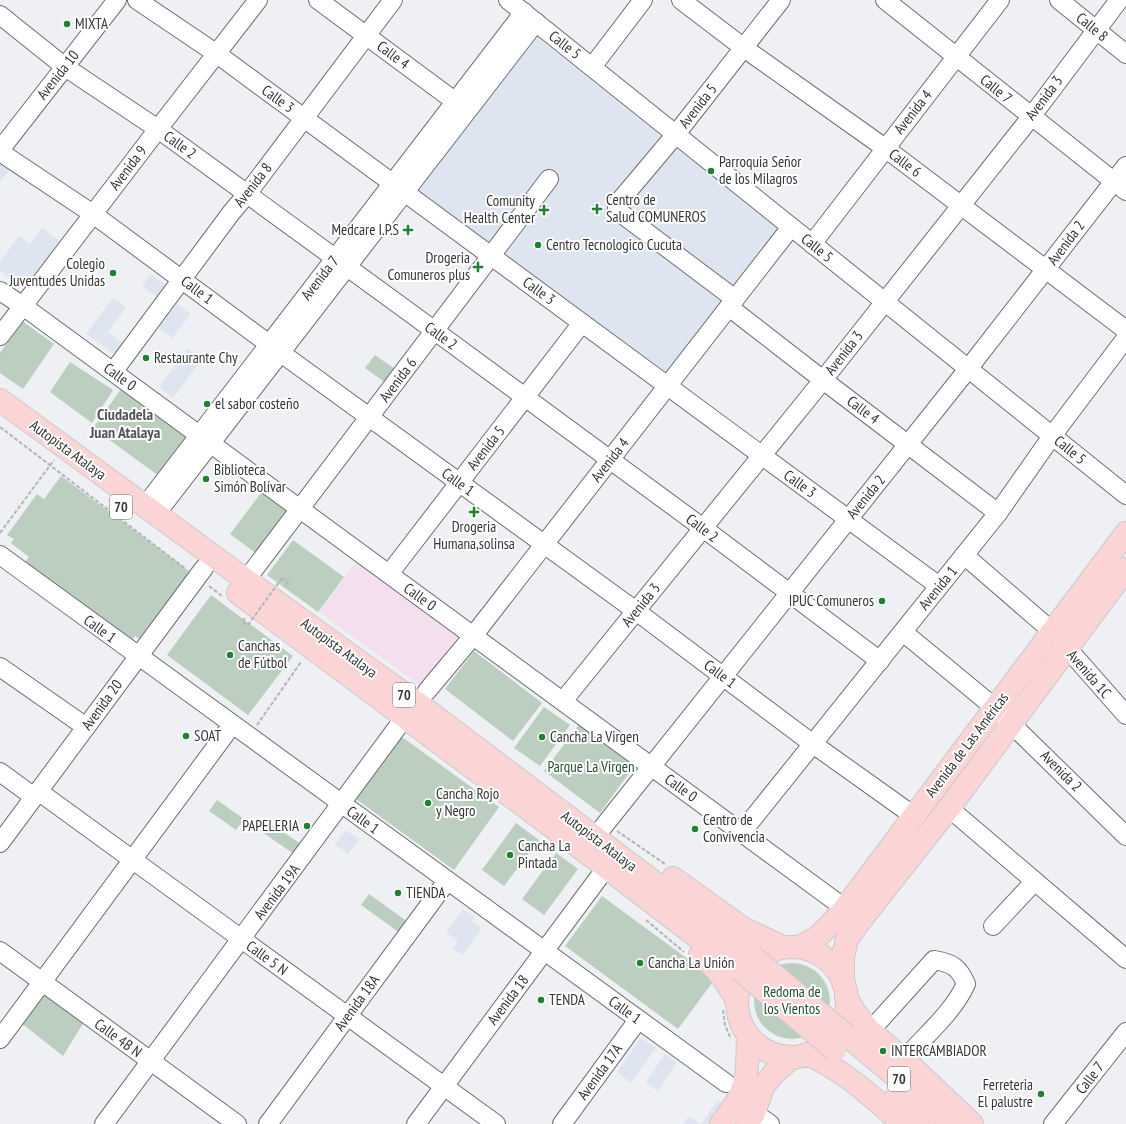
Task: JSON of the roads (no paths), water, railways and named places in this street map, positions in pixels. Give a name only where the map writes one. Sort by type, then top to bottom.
[{"type":"main road","name":"Autopista Atalaya","points":[[0,400],[246,580],[440,732],[746,964]]},
{"type":"main road","name":"Autopista Atalaya","points":[[0,418],[405,717],[440,732]]},
{"type":"main road","name":"Avenida de Las Américas","points":[[791,947],[816,938],[830,926],[845,908],[1126,533]]},
{"type":"main road","name":"Avenida de Las Américas","points":[[845,989],[843,956],[848,939],[860,921],[948,808],[1126,569]]},
{"type":"main road","points":[[440,732],[502,753],[744,929],[791,947],[813,951],[826,959],[836,969],[856,1014],[870,1031],[950,1101],[967,1123]]},
{"type":"main road","points":[[440,732],[446,759],[600,876],[714,966],[728,984],[737,1001]]},
{"type":"main road","points":[[791,947],[771,951],[759,957],[743,976],[738,988],[738,1013],[748,1035],[760,1047],[776,1054],[800,1055],[823,1061],[838,1070],[903,1124]]},
{"type":"main road","name":"70","points":[[746,964],[887,1068],[945,1117],[967,1123]]},
{"type":"main road","name":"70","points":[[746,964],[924,1124]]},
{"type":"main road","points":[[757,1120],[763,1087],[774,1073],[800,1055],[821,1048],[833,1039],[844,1020],[845,989]]},
{"type":"main road","points":[[721,1124],[740,1095],[745,1082],[747,1071],[748,1035]]},
{"type":"street","name":"Avenida 10","points":[[0,151],[117,0]]},
{"type":"street","name":"Calle 3","points":[[137,0],[217,54],[939,586]]},
{"type":"street","name":"Avenida 9","points":[[0,336],[258,0]]},
{"type":"street","name":"Calle 4","points":[[318,0],[461,106]]},
{"type":"street","name":"Avenida 8","points":[[113,372],[231,213],[247,194],[393,0]]},
{"type":"street","name":"Calle 5","points":[[508,0],[1126,495]]},
{"type":"street","points":[[592,67],[643,0]]},
{"type":"street","name":"Calle 6","points":[[681,0],[744,48],[885,148],[1126,330]]},
{"type":"street","name":"Avenida 5","points":[[618,211],[618,203],[676,134],[781,0]]},
{"type":"street","name":"Calle 7","points":[[885,0],[1120,186]]},
{"type":"street","name":"Avenida 4","points":[[812,244],[1000,0]]},
{"type":"street","name":"Calle 8","points":[[1059,0],[1126,54]]},
{"type":"street","name":"Avenida 3","points":[[563,701],[885,302],[1031,117],[1119,0]]},
{"type":"street","name":"Calle 2","points":[[0,15],[65,67],[158,129],[703,528],[880,661]]},
{"type":"street","name":"Avenida 7","points":[[151,510],[530,17]]},
{"type":"street","name":"Calle 1","points":[[0,151],[93,214],[914,816]]},
{"type":"street","name":"Avenida 2","points":[[603,827],[1046,270],[1120,186],[1126,166]]},
{"type":"street","name":"Avenida 6","points":[[246,580],[548,179]]},
{"type":"street","name":"Calle 4","points":[[618,211],[732,303],[823,380],[998,513]]},
{"type":"street","name":"Avenida 4","points":[[427,691],[473,636],[791,227]]},
{"type":"street","name":"Calle 0","points":[[0,290],[839,904]]},
{"type":"street","name":"Avenida 5","points":[[389,574],[582,323]]},
{"type":"street","name":"Avenida 1","points":[[742,832],[998,513],[1052,436],[1126,338]]},
{"type":"street","name":"Avenida 1C","points":[[964,555],[1052,632],[1126,715]]},
{"type":"street","name":"Calle 1","points":[[0,556],[726,1083]]},
{"type":"street","name":"Avenida 20","points":[[0,843],[204,568]]},
{"type":"street","name":"Avenida 2","points":[[902,632],[996,708],[1126,836]]},
{"type":"street","points":[[0,667],[86,727]]},
{"type":"street","name":"Avenida 19A","points":[[104,1124],[342,805],[405,717]]},
{"type":"street","points":[[0,1039],[232,725]]},
{"type":"street","name":"Calle 5 N","points":[[0,772],[36,794],[133,860],[496,1124]]},
{"type":"street","points":[[948,808],[1126,959]]},
{"type":"street","name":"Avenida 18","points":[[416,1124],[600,876]]},
{"type":"street","name":"Avenida 18A","points":[[268,1124],[447,881]]},
{"type":"street","points":[[993,926],[1034,881]]},
{"type":"street","name":"Calle 4B N","points":[[0,951],[237,1124]]},
{"type":"street","points":[[870,1031],[934,960],[947,962],[955,967],[962,974],[966,984],[960,996],[947,1013],[904,1060]]},
{"type":"street","name":"Avenida 17A","points":[[562,1124],[638,1020]]},
{"type":"street","name":"Calle 7","points":[[1053,1124],[1126,1032]]},
{"type":"place","name":"MIXTA","points":[[67,24]]},
{"type":"place","name":"Parroquia Señor de los Milagros","points":[[711,171]]},
{"type":"place","name":"Centro de Salud COMUNEROS","points":[[597,209]]},
{"type":"place","name":"Comunity Health Center","points":[[544,210]]},
{"type":"place","name":"Medcare I.P.S","points":[[408,230]]},
{"type":"place","name":"Centro Tecnologico Cucuta","points":[[538,245]]},
{"type":"place","name":"Drogeria Comuneros plus","points":[[478,267]]},
{"type":"place","name":"Colegio Juventudes Unidas","points":[[113,273]]},
{"type":"place","name":"Restaurante Chy","points":[[146,358]]},
{"type":"place","name":"el sabor costeño","points":[[207,404]]},
{"type":"place","name":"Biblioteca Simón Bolívar","points":[[206,479]]},
{"type":"place","name":"Drogeria Humana,solinsa","points":[[474,512]]},
{"type":"place","name":"IPUC Comuneros","points":[[882,601]]},
{"type":"place","name":"Canchas de Fútbol","points":[[230,655]]},
{"type":"place","name":"SOAT","points":[[186,736]]},
{"type":"place","name":"Cancha La Virgen","points":[[542,737]]},
{"type":"place","name":"Cancha Rojo y Negro","points":[[428,803]]},
{"type":"place","name":"PAPELERIA","points":[[307,826]]},
{"type":"place","name":"Centro de Convivencia","points":[[695,829]]},
{"type":"place","name":"Cancha La Pintada","points":[[510,855]]},
{"type":"place","name":"TIENDA","points":[[398,893]]},
{"type":"place","name":"Cancha La Unión","points":[[640,963]]},
{"type":"place","name":"TENDA","points":[[541,1000]]},
{"type":"place","name":"INTERCAMBIADOR","points":[[883,1051]]},
{"type":"place","name":"Ferreteria El palustre","points":[[1041,1094]]},
{"type":"district","name":"Ciudadela Juan Atalaya","points":[[125,423]]},
{"type":"park label","name":"Parque La Virgen","points":[[591,767]]},
{"type":"park label","name":"Redoma de los Vientos","points":[[792,1000]]}]
